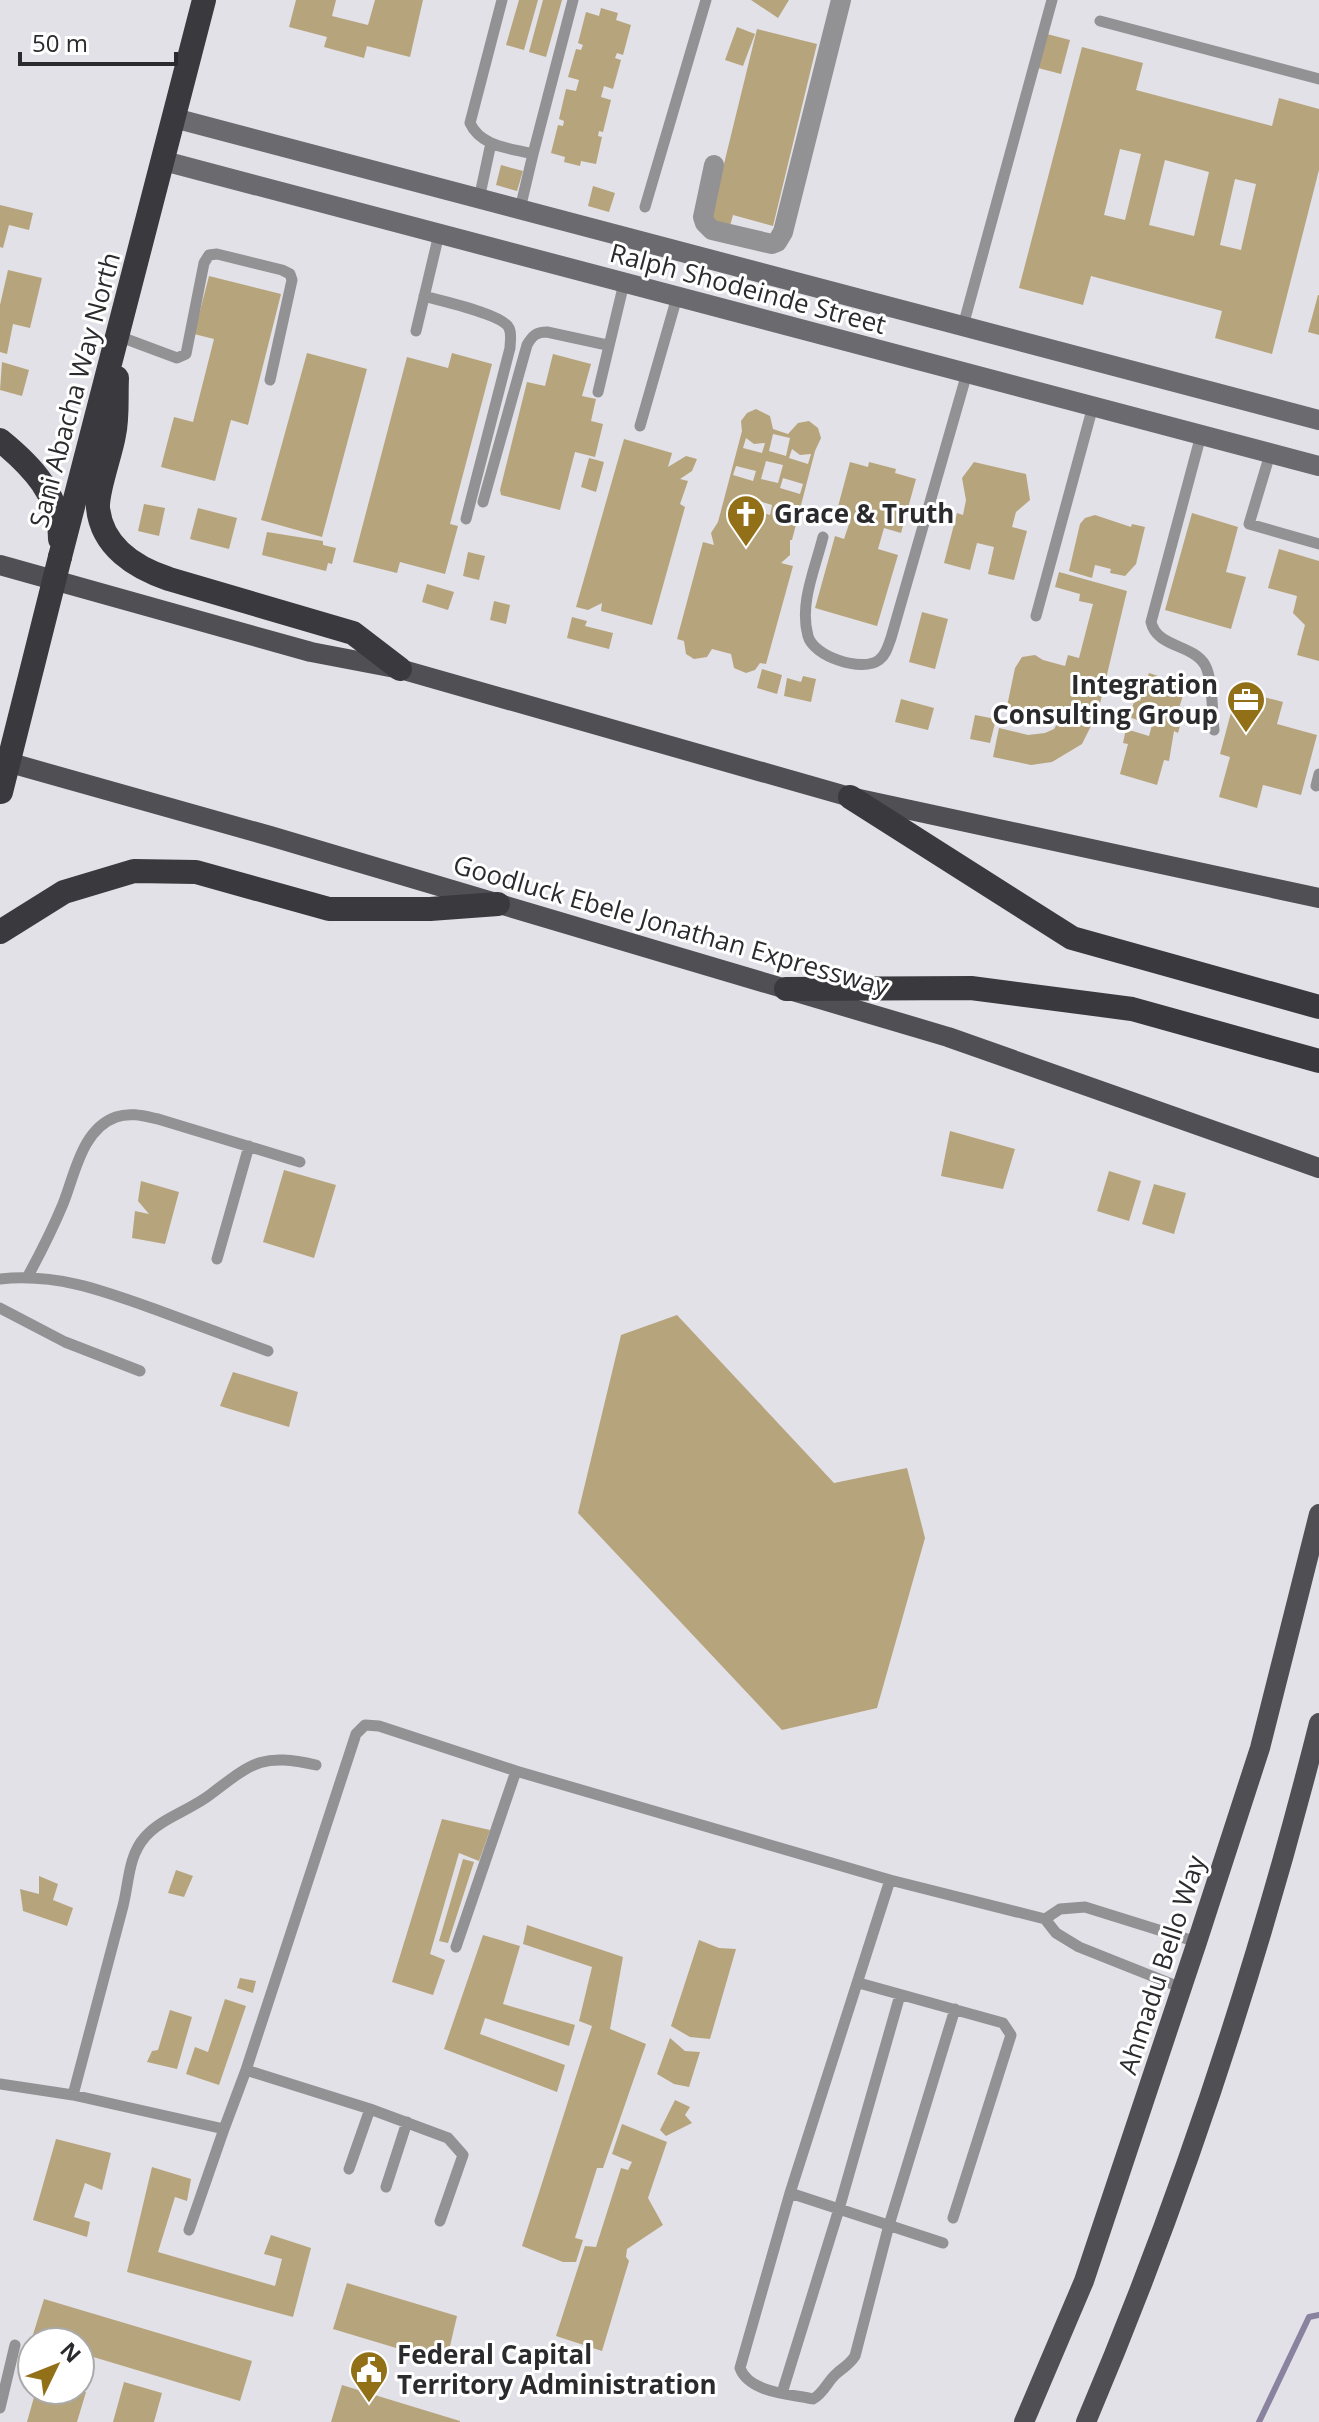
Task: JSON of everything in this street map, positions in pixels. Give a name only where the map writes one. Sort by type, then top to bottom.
[{"type":"highway","name":"Sani Abacha Way North","points":[[0,793],[204,0]]},
{"type":"highway","points":[[118,336],[115,430],[98,506],[110,540],[123,555],[146,571],[353,633],[400,669]]},
{"type":"highway","points":[[0,440],[23,459],[49,491],[60,521],[60,557]]},
{"type":"highway","points":[[850,797],[1072,938],[1319,1007]]},
{"type":"highway","points":[[0,932],[64,892],[134,871],[196,872],[329,909],[430,909],[498,904]]},
{"type":"highway","points":[[786,989],[971,988],[1132,1009],[1319,1061]]},
{"type":"main road","points":[[0,565],[311,652],[400,669],[850,797],[1319,898]]},
{"type":"main road","name":"Goodluck Ebele Jonathan Expressway","points":[[0,760],[270,836],[948,1037],[1319,1168]]},
{"type":"main road","name":"Ahmadu Bello Way","points":[[1024,2422],[1084,2281],[1197,1942],[1260,1748],[1319,1514]]},
{"type":"main road","points":[[1086,2422],[1133,2310],[1196,2136],[1258,1940],[1319,1723]]},
{"type":"street","points":[[714,165],[703,217],[705,223],[712,230],[772,244],[777,242],[783,232],[841,0]]},
{"type":"street","name":"Ralph Shodeinde Street","points":[[174,118],[1319,420]]},
{"type":"street","name":"Ralph Shodeinde Street","points":[[164,161],[1319,466]]},
{"type":"lane","points":[[502,0],[470,123],[475,132],[491,143],[533,154]]},
{"type":"lane","points":[[520,209],[573,0]]},
{"type":"lane","points":[[645,207],[706,0]]},
{"type":"lane","points":[[963,326],[1052,0]]},
{"type":"lane","points":[[1100,21],[1319,79]]},
{"type":"lane","points":[[479,199],[491,143]]},
{"type":"lane","points":[[416,331],[439,234]]},
{"type":"lane","points":[[118,336],[177,358],[186,354],[204,263],[209,255],[217,254],[282,270],[290,274],[292,280],[270,380]]},
{"type":"lane","points":[[598,392],[624,283]]},
{"type":"lane","points":[[424,296],[499,318],[511,334],[466,519]]},
{"type":"lane","points":[[640,426],[677,297]]},
{"type":"lane","points":[[483,502],[527,345],[532,337],[537,332],[547,332],[607,345]]},
{"type":"lane","points":[[823,537],[805,607],[808,639],[814,649],[829,657],[874,663],[887,649],[891,638],[967,373]]},
{"type":"lane","points":[[1036,616],[1093,406]]},
{"type":"lane","points":[[1201,435],[1151,622],[1152,629],[1160,638],[1195,655],[1205,664],[1214,730]]},
{"type":"lane","points":[[1270,454],[1249,524],[1319,544]]},
{"type":"lane","points":[[28,1276],[46,1242],[85,1148],[101,1126],[113,1118],[138,1115],[300,1162]]},
{"type":"lane","points":[[217,1259],[249,1146]]},
{"type":"lane","points":[[0,1279],[28,1276],[93,1287],[268,1351]]},
{"type":"lane","points":[[0,1308],[65,1342],[140,1371]]},
{"type":"lane","points":[[189,2230],[246,2070],[356,1734],[365,1725],[379,1726],[516,1771],[890,1880],[1045,1919],[1056,1933],[1079,1947],[1182,1988]]},
{"type":"lane","points":[[73,2095],[125,1901],[134,1855],[144,1838],[264,1760],[283,1757],[316,1765]]},
{"type":"lane","points":[[456,1947],[516,1771]]},
{"type":"lane","points":[[890,1880],[790,2193],[740,2368],[744,2377],[753,2384],[813,2399],[823,2392],[834,2375],[849,2366],[855,2356],[889,2225],[955,2009]]},
{"type":"lane","points":[[1045,1919],[1060,1909],[1085,1907],[1197,1942]]},
{"type":"lane","points":[[859,1983],[1003,2023],[1009,2029],[1011,2035],[953,2218]]},
{"type":"lane","points":[[782,2393],[900,1995]]},
{"type":"lane","points":[[246,2070],[370,2109],[448,2138],[463,2155],[440,2221]]},
{"type":"lane","points":[[0,2084],[73,2095],[224,2129]]},
{"type":"lane","points":[[349,2169],[370,2109]]},
{"type":"lane","points":[[386,2187],[407,2122]]},
{"type":"lane","points":[[790,2193],[943,2243]]},
{"type":"lane","points":[[0,2408],[15,2345]]},
{"type":"building","points":[[296,0],[336,0],[332,16],[368,25],[375,0],[423,0],[410,57],[367,46],[364,58],[324,47],[327,37],[289,27]]},
{"type":"building","points":[[519,0],[538,0],[524,50],[506,45]]},
{"type":"building","points":[[543,0],[562,0],[546,57],[529,52]]},
{"type":"building","points":[[751,0],[789,0],[778,18]]},
{"type":"building","points":[[601,8],[618,13],[616,20],[631,25],[623,55],[617,53],[615,58],[621,60],[613,89],[604,86],[601,97],[611,100],[603,132],[599,131],[598,136],[602,137],[596,164],[581,161],[580,166],[564,162],[565,157],[551,153],[558,125],[563,126],[564,121],[559,119],[566,89],[576,91],[579,80],[568,77],[576,49],[581,50],[583,45],[578,43],[586,12],[599,16]]},
{"type":"building","points":[[737,27],[755,34],[743,66],[725,60]]},
{"type":"building","points":[[757,29],[817,44],[773,226],[733,215],[730,226],[710,221]]},
{"type":"building","points":[[1047,34],[1070,40],[1061,74],[1038,68]]},
{"type":"building","points":[[1082,47],[1143,63],[1136,90],[1272,126],[1279,98],[1319,109],[1319,170],[1272,354],[1215,338],[1222,311],[1091,276],[1083,305],[1019,288]],"holes":[[[1120,149],[1141,154],[1125,220],[1104,215]],[[1165,160],[1209,172],[1194,236],[1149,225]],[[1235,179],[1256,184],[1241,250],[1220,245]]]},
{"type":"building","points":[[501,165],[523,171],[517,191],[496,185]]},
{"type":"building","points":[[593,186],[615,193],[609,212],[588,206]]},
{"type":"building","points":[[0,205],[33,213],[29,230],[9,225],[3,248],[0,247]]},
{"type":"building","points":[[8,270],[42,278],[30,328],[13,324],[7,354],[0,352],[0,305]]},
{"type":"building","points":[[209,276],[281,294],[248,425],[231,420],[215,481],[161,467],[174,417],[193,422],[214,339],[194,334]]},
{"type":"building","points":[[1319,295],[1319,335],[1308,332]]},
{"type":"building","points":[[307,353],[367,369],[322,537],[261,520]]},
{"type":"building","points":[[452,353],[492,364],[450,524],[458,526],[445,574],[400,562],[397,573],[353,562],[407,357],[448,368]]},
{"type":"building","points":[[553,354],[591,364],[582,396],[596,399],[591,421],[603,424],[595,457],[575,452],[560,510],[501,495],[500,490],[527,382],[545,386]]},
{"type":"building","points":[[2,362],[29,370],[22,396],[0,390]]},
{"type":"building","points":[[756,409],[770,416],[773,429],[788,434],[798,423],[809,421],[818,428],[821,438],[790,540],[790,555],[781,563],[793,566],[766,664],[760,663],[755,670],[746,673],[734,668],[731,654],[712,649],[707,657],[694,659],[686,654],[684,641],[677,639],[703,542],[714,545],[711,533],[718,522],[742,431],[741,421],[747,413]],"holes":[[[773,434],[790,438],[786,456],[769,451]],[[746,438],[754,444],[765,443],[762,453],[743,448]],[[792,449],[800,455],[811,454],[808,464],[789,458]],[[766,461],[783,465],[778,483],[761,479]],[[736,466],[756,471],[753,481],[733,475]],[[783,478],[803,484],[800,494],[780,488]],[[752,499],[772,505],[770,515],[750,509]]]},
{"type":"building","points":[[624,439],[672,453],[668,467],[686,456],[697,459],[692,471],[680,479],[688,481],[680,504],[685,507],[652,625],[601,611],[602,603],[588,610],[576,607]]},
{"type":"building","points":[[589,458],[604,462],[596,492],[581,487]]},
{"type":"building","points":[[850,462],[868,467],[869,462],[896,469],[895,473],[916,479],[901,533],[884,528],[878,549],[898,555],[877,626],[815,608],[835,536],[844,539],[851,518],[836,514]]},
{"type":"building","points":[[974,462],[1026,474],[1030,500],[1016,512],[1012,527],[1027,531],[1014,580],[988,574],[994,547],[977,543],[970,570],[944,563],[957,513],[963,515],[966,500],[962,478]]},
{"type":"building","points":[[144,504],[165,508],[159,536],[138,531]]},
{"type":"building","points":[[198,508],[237,518],[229,549],[190,539]]},
{"type":"building","points":[[1192,513],[1238,527],[1226,572],[1246,577],[1231,629],[1165,610]]},
{"type":"building","points":[[1095,515],[1131,527],[1132,524],[1145,527],[1136,564],[1125,576],[1095,565],[1092,578],[1069,571],[1080,524],[1085,518]]},
{"type":"building","points":[[267,532],[323,541],[323,545],[336,548],[332,564],[328,563],[326,571],[262,555]]},
{"type":"building","points":[[1279,549],[1319,561],[1319,661],[1297,655],[1305,625],[1293,613],[1297,596],[1268,588]]},
{"type":"building","points":[[468,552],[485,556],[479,580],[463,576]]},
{"type":"building","points":[[1059,572],[1127,591],[1098,712],[1082,744],[1052,762],[1031,765],[993,757],[999,728],[1028,735],[1045,733],[1054,729],[1066,709],[1038,719],[1006,711],[1015,668],[1022,657],[1035,655],[1065,666],[1068,655],[1079,658],[1093,604],[1079,601],[1080,594],[1055,587]]},
{"type":"building","points":[[427,584],[454,592],[448,610],[422,602]]},
{"type":"building","points":[[494,601],[510,605],[506,624],[490,620]]},
{"type":"building","points":[[922,612],[948,619],[935,669],[909,662]]},
{"type":"building","points":[[572,617],[587,621],[585,626],[613,633],[609,649],[567,638]]},
{"type":"building","points":[[762,669],[782,675],[777,694],[757,688]]},
{"type":"building","points":[[1149,673],[1186,685],[1177,715],[1183,716],[1178,733],[1174,731],[1169,761],[1164,760],[1157,785],[1120,774],[1128,744],[1123,743],[1126,729],[1149,736],[1152,725],[1129,717],[1135,699],[1140,701]]},
{"type":"building","points":[[803,676],[816,679],[811,702],[784,696],[787,678],[801,682]]},
{"type":"building","points":[[1237,690],[1283,702],[1277,724],[1317,735],[1301,795],[1263,785],[1257,808],[1219,797],[1230,757],[1220,754]]},
{"type":"building","points":[[901,699],[934,708],[928,730],[895,722]]},
{"type":"building","points":[[975,715],[996,719],[990,743],[970,739]]},
{"type":"building","points":[[950,1131],[1015,1149],[1003,1189],[941,1176]]},
{"type":"building","points":[[284,1170],[336,1185],[314,1258],[263,1242]]},
{"type":"building","points":[[1109,1171],[1141,1181],[1129,1221],[1097,1211]]},
{"type":"building","points":[[141,1181],[179,1192],[165,1244],[132,1238],[135,1211],[149,1214],[138,1201]]},
{"type":"building","points":[[1154,1184],[1186,1193],[1174,1234],[1142,1224]]},
{"type":"building","points":[[677,1315],[834,1483],[907,1468],[925,1538],[877,1708],[782,1730],[578,1513],[621,1335]]},
{"type":"building","points":[[233,1372],[298,1392],[289,1427],[220,1406]]},
{"type":"building","points":[[442,1819],[490,1830],[479,1861],[459,1853],[430,1954],[445,1960],[433,1995],[392,1982]]},
{"type":"building","points":[[463,1859],[474,1862],[448,1943],[439,1941]]},
{"type":"building","points":[[176,1870],[193,1876],[184,1897],[168,1893]]},
{"type":"building","points":[[39,1876],[58,1884],[53,1900],[73,1908],[67,1926],[23,1911],[20,1889],[39,1894]]},
{"type":"building","points":[[527,1925],[623,1957],[610,2029],[646,2044],[603,2168],[597,2168],[575,2238],[583,2240],[576,2262],[563,2262],[522,2246],[592,2026],[579,2021],[592,1967],[523,1944]]},
{"type":"building","points":[[483,1935],[520,1946],[503,2004],[575,2025],[569,2046],[485,2018],[480,2034],[565,2065],[557,2092],[444,2049]]},
{"type":"building","points":[[699,1940],[719,1948],[736,1949],[710,2039],[690,2037],[671,2026]]},
{"type":"building","points":[[240,1978],[256,1981],[253,1993],[237,1988]]},
{"type":"building","points":[[225,1999],[246,2006],[219,2085],[186,2074],[195,2047],[208,2052]]},
{"type":"building","points":[[170,2010],[192,2017],[177,2069],[147,2062],[152,2051],[158,2050]]},
{"type":"building","points":[[670,2038],[685,2051],[700,2052],[689,2087],[674,2084],[657,2074]]},
{"type":"building","points":[[675,2100],[690,2107],[685,2115],[692,2123],[666,2136],[660,2130]]},
{"type":"building","points":[[622,2124],[667,2142],[648,2198],[663,2225],[627,2249],[629,2261],[602,2351],[556,2336],[585,2246],[596,2247],[621,2168],[628,2170],[632,2162],[612,2154]]},
{"type":"building","points":[[56,2139],[111,2153],[102,2190],[85,2183],[74,2217],[90,2222],[87,2237],[33,2220]]},
{"type":"building","points":[[152,2167],[191,2179],[187,2201],[175,2197],[158,2252],[275,2286],[282,2259],[264,2254],[271,2235],[311,2248],[293,2317],[127,2272]]},
{"type":"building","points":[[347,2283],[457,2316],[446,2363],[333,2329]]},
{"type":"building","points":[[44,2299],[252,2361],[240,2401],[96,2358],[96,2326],[36,2326]]},
{"type":"building","points":[[124,2382],[162,2393],[154,2422],[113,2422]]},
{"type":"building","name":"Federal Capital Territory Administration","points":[[342,2385],[460,2421],[460,2422],[331,2422]]},
{"type":"building","points":[[32,2406],[82,2406],[77,2422],[27,2422]]},
{"type":"waterway","points":[[1259,2422],[1309,2317],[1319,2315]]},
{"type":"place","name":"Grace & Truth","points":[[746,548]]},
{"type":"place","name":"Integration Consulting Group","points":[[1246,734]]},
{"type":"place","name":"Federal Capital Territory Administration","points":[[369,2404]]}]
